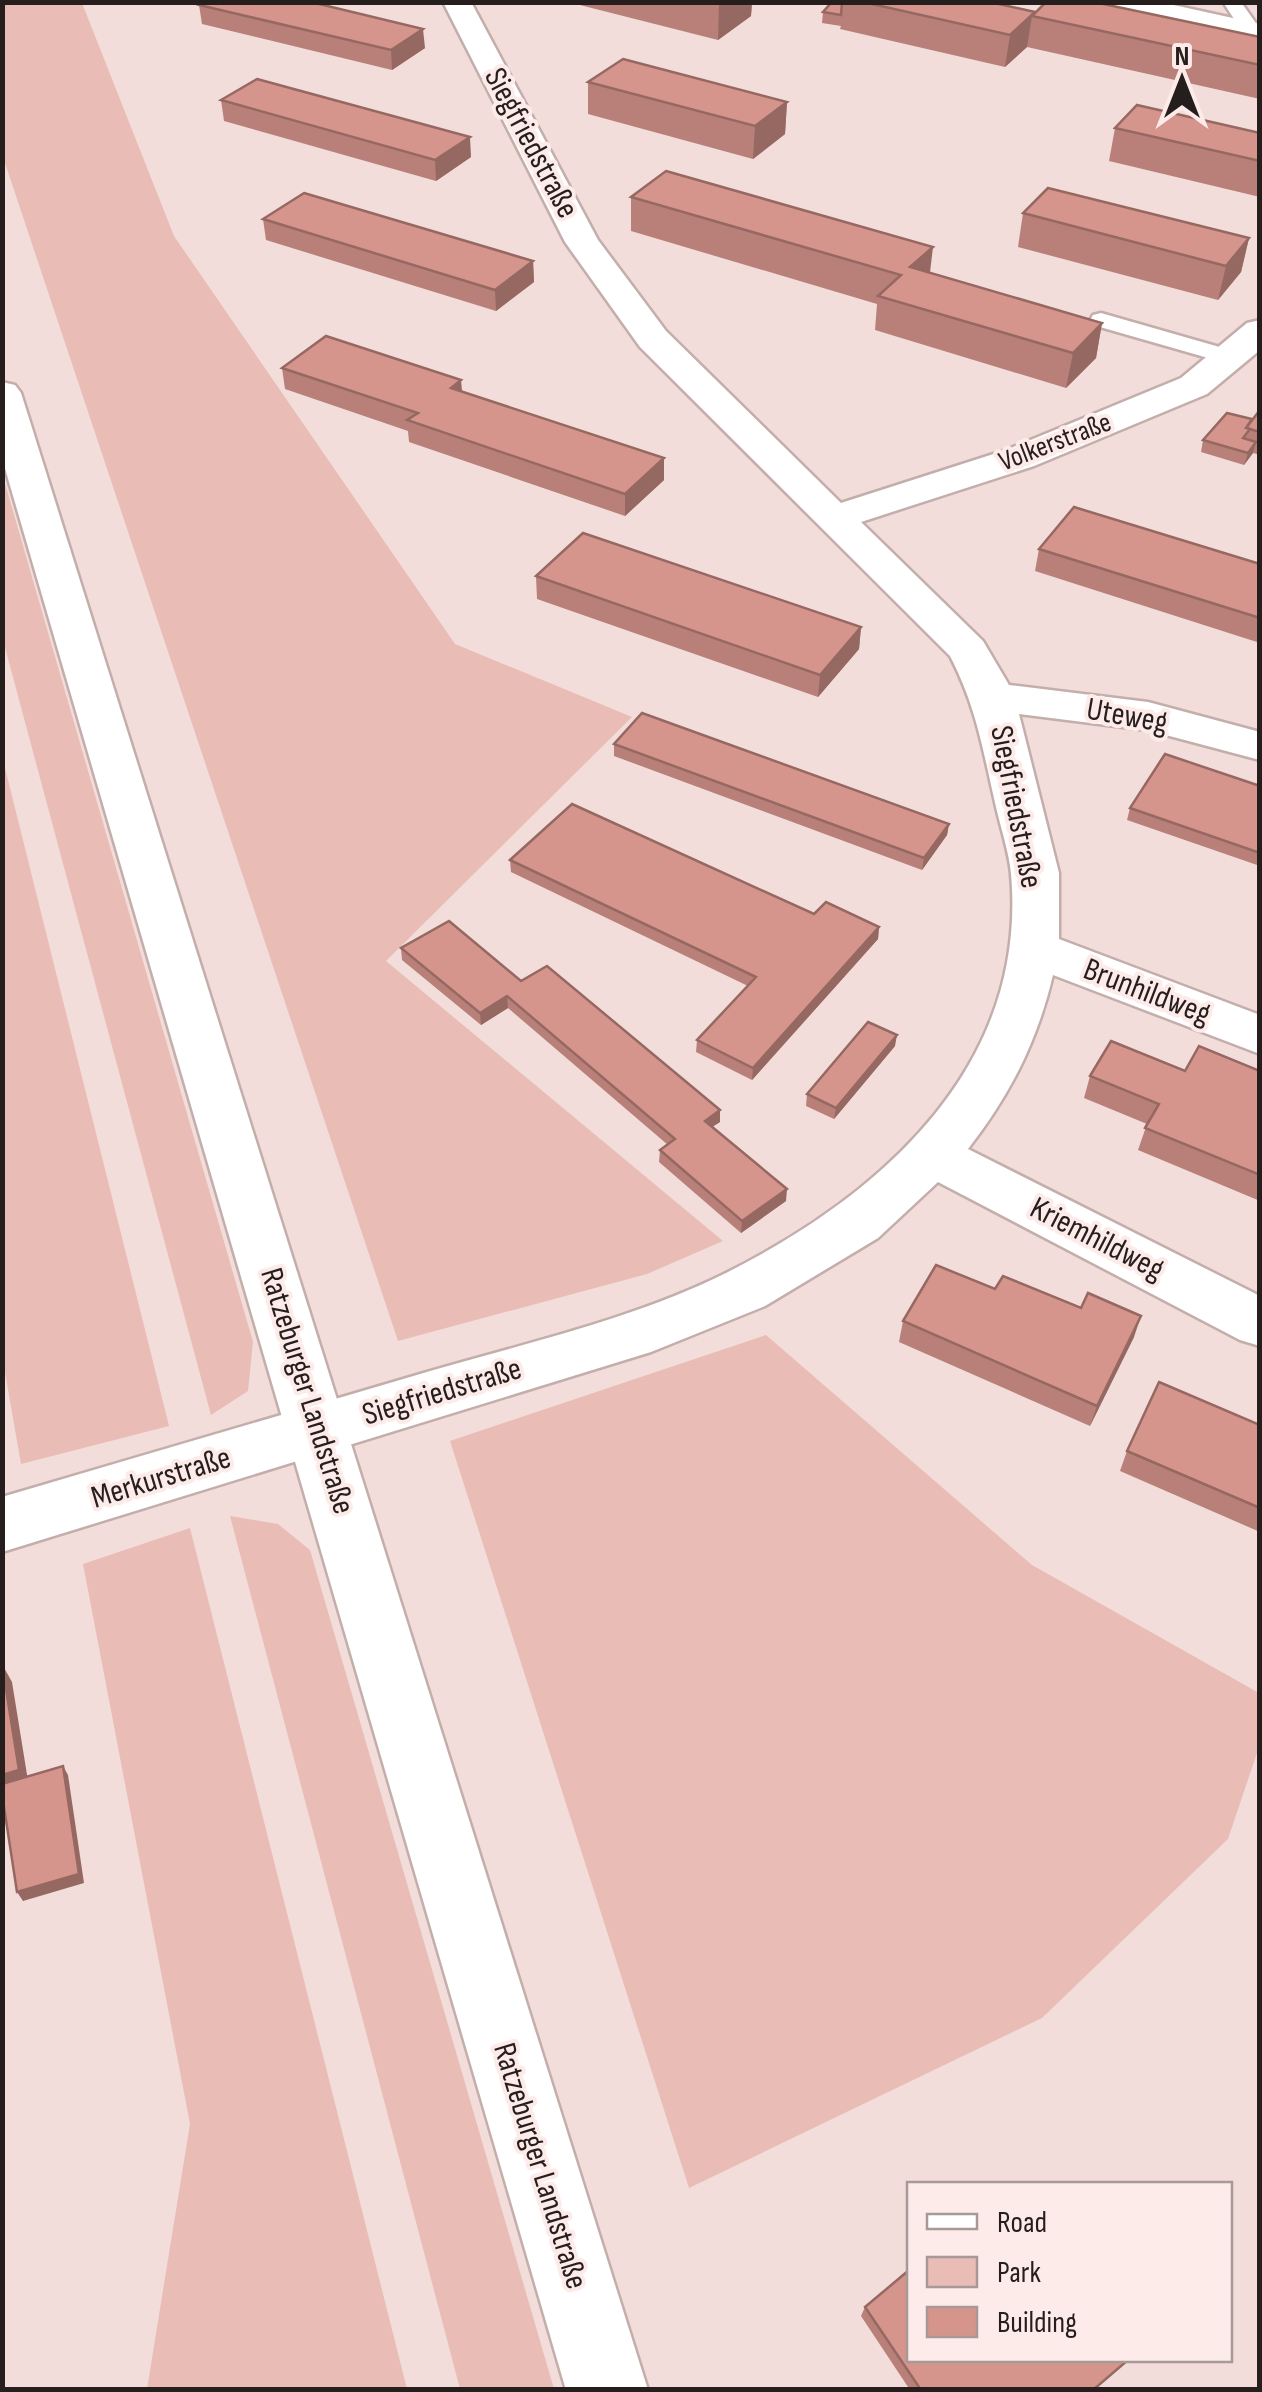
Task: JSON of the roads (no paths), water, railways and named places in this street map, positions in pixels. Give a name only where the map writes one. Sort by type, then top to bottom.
[{"type":"street","name":"Siegfriedstraße","points":[[319,1430],[630,1334],[746,1290],[858,1223],[934,1155],[984,1091],[1015,1025],[1034,949],[1035,873],[993,697],[968,650],[652,339],[582,242],[457,2]]},
{"type":"street","points":[[1118,2],[1256,32]]},
{"type":"street","name":"Volkerstraße","points":[[834,518],[1020,458],[1194,386],[1260,332]]},
{"type":"street","name":"Ratzeburger Landstraße","points":[[2,393],[607,2390]]},
{"type":"street","name":"Uteweg","points":[[993,697],[1148,716],[1260,746]]},
{"type":"street","name":"Brunhildweg","points":[[1034,949],[1260,1035]]},
{"type":"street","name":"Kriemhildweg","points":[[934,1155],[1260,1323]]},
{"type":"street","name":"Merkurstraße","points":[[2,1525],[319,1430]]},
{"type":"lane","points":[[1232,2],[1256,32]]},
{"type":"lane","points":[[1100,320],[1229,357]]}]
